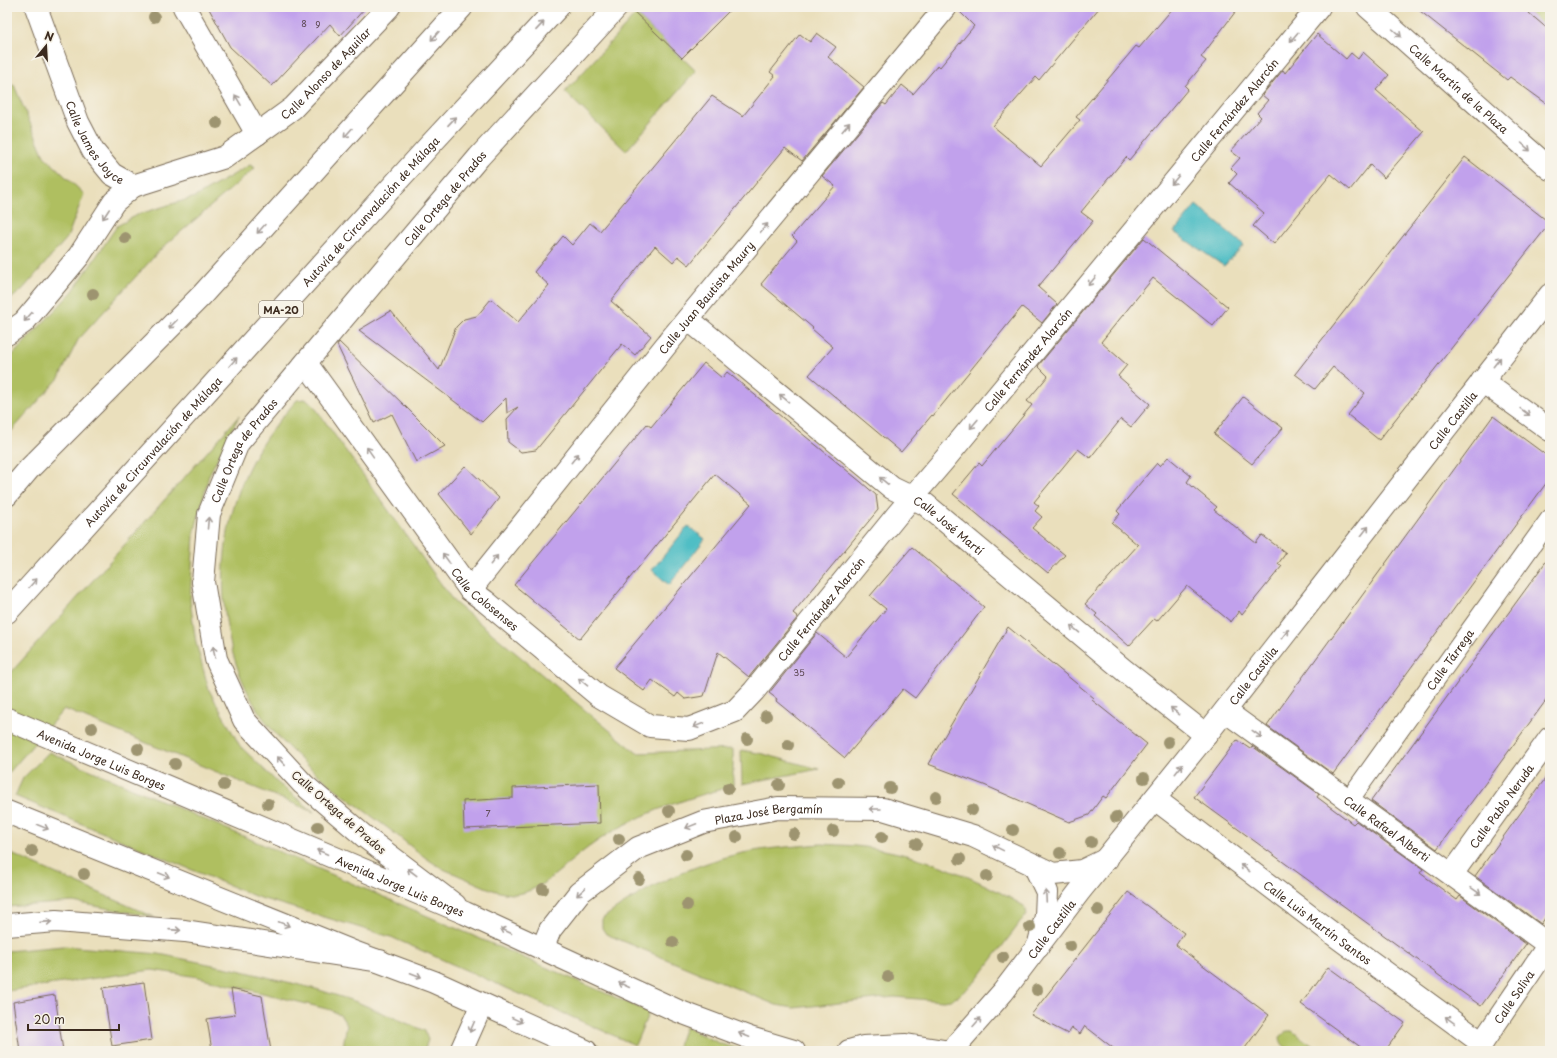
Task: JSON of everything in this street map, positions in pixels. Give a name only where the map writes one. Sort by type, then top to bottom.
[{"type":"main road","name":"Calle James Joyce","points":[[36,7],[78,122],[93,151],[112,174],[133,186],[225,157],[257,134]]},
{"type":"main road","points":[[184,7],[257,134]]},
{"type":"main road","name":"Calle Alonso de Aguilar","points":[[257,134],[292,108],[389,7]]},
{"type":"main road","points":[[7,495],[29,470],[202,295],[462,7]]},
{"type":"main road","name":"Autovía de Circunvalación de Málaga","points":[[7,612],[424,152],[558,7]]},
{"type":"main road","name":"Calle Ortega de Prados","points":[[465,913],[365,837],[303,784],[244,720],[216,659],[203,582],[209,514],[238,443],[479,157],[617,7]]},
{"type":"main road","name":"Calle Juan Bautista Maury","points":[[470,590],[688,319],[946,7]]},
{"type":"main road","name":"Calle Fernández Alarcón","points":[[735,711],[754,691],[912,497],[1318,7]]},
{"type":"main road","name":"Calle Martín de la Plaza","points":[[1368,7],[1550,169]]},
{"type":"main road","points":[[7,334],[24,322],[79,256],[114,202],[133,186]]},
{"type":"main road","name":"Calle Castilla","points":[[951,1051],[994,1002],[1206,735],[1550,295]]},
{"type":"main road","name":"Calle José Martí","points":[[688,319],[892,488],[925,504],[1125,671],[1206,735]]},
{"type":"main road","name":"Calle Colosenses","points":[[306,363],[470,590],[599,696],[650,726],[689,729],[735,711]]},
{"type":"main road","points":[[1482,381],[1550,430]]},
{"type":"main road","name":"Calle Rafael Alberti","points":[[1225,711],[1549,944]]},
{"type":"main road","name":"Avenida Jorge Luis Borges","points":[[7,719],[465,913],[543,947],[678,1010],[750,1038],[794,1051]]},
{"type":"main road","name":"Calle Pablo Neruda","points":[[1452,874],[1550,738]]},
{"type":"main road","name":"Calle Luis Martín Santos","points":[[1155,799],[1480,1047]]},
{"type":"main road","name":"Plaza José Bergamín","points":[[543,947],[550,930],[579,893],[638,848],[703,822],[778,808],[883,809],[973,836],[1053,874],[1082,871],[1107,859]]},
{"type":"main road","points":[[7,812],[434,982],[586,1051]]},
{"type":"main road","points":[[1034,865],[1048,892],[1046,916],[1038,947]]},
{"type":"main road","points":[[7,925],[56,921],[185,931],[380,961]]},
{"type":"main road","name":"Calle Soliva","points":[[1480,1047],[1549,944]]},
{"type":"main road","points":[[461,1051],[482,1004]]},
{"type":"main road","points":[[849,1051],[863,1047],[906,1045],[944,1051]]},
{"type":"street","name":"Calle Tárrega","points":[[1348,800],[1550,519]]},
{"type":"green space","points":[[1522,7],[1550,7],[1550,31]]},
{"type":"green space","points":[[636,14],[696,71],[626,151],[565,92]]},
{"type":"green space","points":[[7,84],[14,85],[44,156],[84,194],[67,238],[23,289],[7,302]]},
{"type":"green space","points":[[250,165],[255,168],[161,249],[78,340],[59,378],[7,436],[7,361],[73,291],[117,226],[139,214],[195,197]]},
{"type":"green space","points":[[304,399],[311,402],[454,602],[637,753],[733,749],[733,786],[672,804],[643,816],[593,844],[543,884],[525,892],[509,894],[488,888],[445,870],[433,863],[344,795],[300,759],[274,732],[253,702],[238,669],[228,634],[224,596],[224,559],[230,522],[241,486],[256,454],[280,419],[297,400]]},
{"type":"green space","points":[[239,416],[209,475],[194,534],[190,600],[196,643],[209,690],[240,746],[279,784],[314,812],[64,709],[7,775],[7,677]]},
{"type":"green space","points":[[741,750],[763,754],[819,769],[742,784]]},
{"type":"green space","points":[[49,752],[649,1012],[635,1045],[391,937],[257,897],[15,796],[23,778]]},
{"type":"green space","points":[[821,844],[859,846],[885,850],[927,861],[967,876],[1005,895],[1024,906],[1026,915],[975,982],[957,997],[950,1000],[943,1001],[894,997],[794,1008],[776,1005],[606,934],[602,928],[602,919],[631,899],[679,874],[696,867],[730,856],[753,851]]},
{"type":"green space","points":[[7,852],[154,917],[73,902],[7,907]]},
{"type":"green space","points":[[64,946],[159,954],[238,970],[316,989],[357,1002],[425,1031],[428,1040],[424,1051],[343,1051],[347,1025],[341,1016],[331,1010],[198,977],[152,970],[7,991],[7,951]]},
{"type":"green space","points":[[685,1027],[721,1044],[746,1051],[676,1051]]},
{"type":"green space","points":[[1287,1031],[1292,1031],[1320,1051],[1296,1051],[1285,1047],[1281,1043],[1280,1037]]},
{"type":"water","points":[[1196,205],[1244,245],[1224,266],[1174,232]]},
{"type":"water","points":[[688,526],[705,539],[669,585],[652,570]]},
{"type":"building","points":[[208,7],[366,7],[340,36],[330,24],[272,86],[230,47]]},
{"type":"building","points":[[629,7],[733,7],[682,58]]},
{"type":"building","points":[[958,7],[1100,7],[1039,80],[1036,77],[993,126],[1041,166],[1080,120],[1076,117],[1136,46],[1139,48],[1174,7],[1239,7],[1201,57],[1206,61],[1185,86],[1188,89],[1129,160],[1126,157],[1081,212],[1093,221],[1038,287],[1057,304],[1042,323],[1022,307],[933,416],[932,415],[901,452],[809,375],[833,347],[761,284],[797,241],[792,236],[835,186],[822,176],[883,103],[886,105],[902,85],[913,94],[938,65],[940,67],[974,26],[958,10]]},
{"type":"building","points":[[1415,7],[1522,7],[1550,31],[1550,106],[1510,77],[1507,80]]},
{"type":"building","points":[[817,33],[836,47],[828,57],[864,87],[802,161],[785,148],[689,265],[678,256],[673,262],[655,246],[611,301],[651,336],[635,355],[622,344],[536,450],[521,452],[508,442],[507,419],[518,407],[507,413],[506,398],[482,422],[359,330],[391,311],[439,370],[456,327],[464,319],[477,316],[491,299],[518,322],[549,285],[534,272],[563,236],[572,245],[590,223],[600,231],[712,96],[743,116],[775,76],[770,72],[800,34],[810,42]]},
{"type":"building","points":[[1317,34],[1346,59],[1351,53],[1358,59],[1363,52],[1389,75],[1376,90],[1424,132],[1384,178],[1370,165],[1350,190],[1331,174],[1274,244],[1253,226],[1264,213],[1229,183],[1237,174],[1231,168],[1240,158],[1231,151],[1261,117],[1257,113],[1268,100],[1262,95],[1283,70],[1285,73]]},
{"type":"building","points":[[1465,157],[1550,223],[1379,440],[1348,415],[1365,393],[1333,367],[1315,389],[1295,374]]},
{"type":"building","points":[[1144,238],[1228,307],[1213,326],[1153,278],[1101,342],[1127,365],[1118,376],[1150,404],[1131,427],[1121,419],[1090,458],[1078,449],[1034,502],[1039,506],[1035,511],[1042,517],[1032,528],[1065,555],[1048,573],[953,494],[979,463],[982,466],[1032,405],[1027,401],[1048,376],[1038,366]]},
{"type":"building","points":[[339,342],[445,446],[416,462],[392,414],[374,423],[337,345]]},
{"type":"building","points":[[704,363],[722,378],[727,372],[861,482],[876,495],[878,510],[793,613],[798,617],[749,677],[718,652],[704,696],[685,699],[678,693],[675,697],[652,680],[644,691],[614,668],[751,504],[715,474],[580,639],[514,585],[647,424],[651,427]]},
{"type":"building","points":[[1243,397],[1283,428],[1252,464],[1214,434]]},
{"type":"building","points":[[1493,416],[1550,458],[1550,478],[1333,774],[1267,726]]},
{"type":"building","points":[[1168,457],[1191,476],[1187,482],[1217,507],[1214,510],[1256,543],[1262,535],[1286,553],[1278,564],[1282,566],[1242,615],[1239,611],[1231,622],[1187,586],[1157,621],[1154,619],[1129,646],[1095,616],[1097,614],[1085,604],[1138,545],[1112,523],[1120,514],[1117,511],[1157,463],[1160,466]]},
{"type":"building","points":[[465,466],[499,498],[471,534],[439,494]]},
{"type":"building","points":[[912,547],[984,607],[915,698],[903,689],[845,758],[776,701],[777,699],[769,693],[817,633],[846,657],[886,609],[870,596]]},
{"type":"building","points":[[1550,556],[1550,695],[1437,849],[1371,801]]},
{"type":"building","points":[[1008,627],[1094,698],[1092,700],[1147,744],[1106,798],[1103,796],[1089,815],[1069,822],[984,785],[928,764]]},
{"type":"building","points":[[1237,740],[1250,749],[1252,746],[1319,794],[1317,797],[1353,824],[1356,821],[1423,869],[1420,873],[1457,900],[1460,896],[1526,944],[1481,1006],[1194,797]]},
{"type":"building","points":[[1550,772],[1550,911],[1541,924],[1475,876]]},
{"type":"building","points":[[599,784],[600,823],[464,829],[463,801],[513,798],[513,788]]},
{"type":"building","points":[[1128,892],[1184,933],[1176,945],[1269,1015],[1243,1051],[1117,1051],[1085,1026],[1080,1034],[1072,1028],[1068,1034],[1031,1015]]},
{"type":"building","points":[[1328,967],[1405,1023],[1385,1051],[1366,1051],[1301,1004]]},
{"type":"building","points":[[144,982],[152,1040],[112,1046],[103,988]]},
{"type":"building","points":[[231,989],[262,996],[271,1051],[212,1051],[207,1019],[235,1015]]},
{"type":"building","points":[[55,995],[63,1051],[20,1051],[13,1002]]}]
